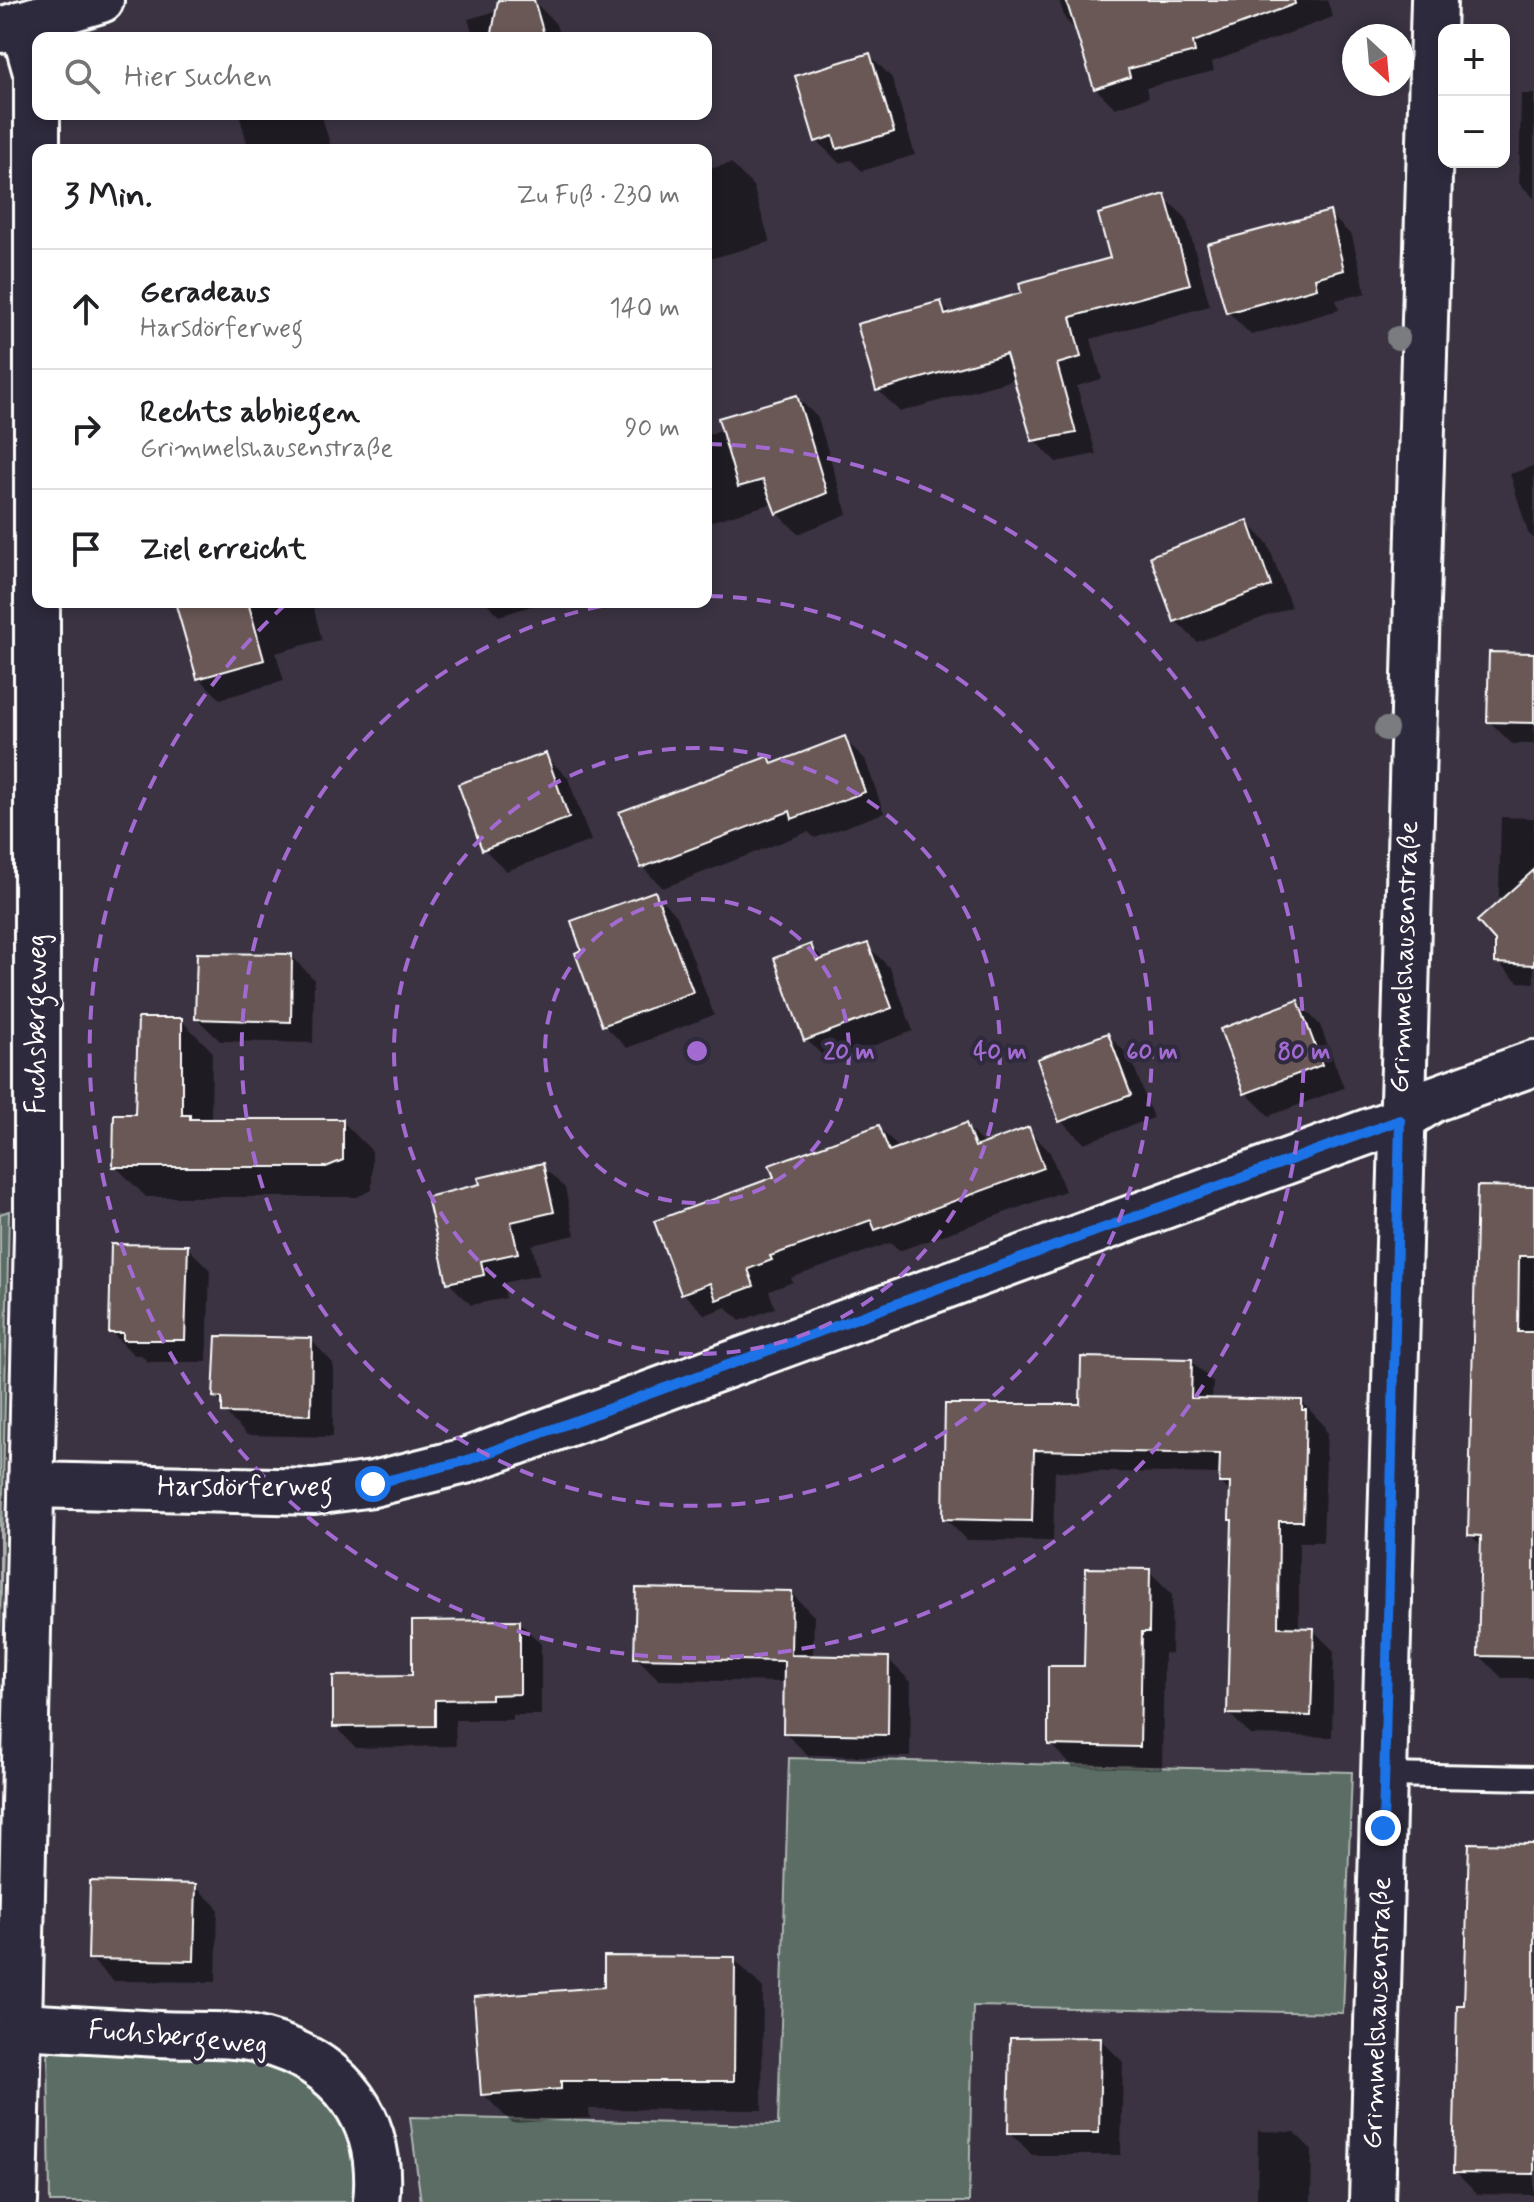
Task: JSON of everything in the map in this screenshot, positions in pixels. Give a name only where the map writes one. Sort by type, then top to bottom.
[{"type":"street","name":"Grimmelshausenstraße","points":[[1372,2202],[1400,1120],[1434,0]]},
{"type":"street","points":[[11,26],[97,1]]},
{"type":"street","name":"Fuchsbergeweg","points":[[11,26],[32,66]]},
{"type":"street","name":"Fuchsbergeweg","points":[[37,120],[37,144]]},
{"type":"street","name":"Fuchsbergeweg","points":[[15,2202],[33,1485],[37,1189],[37,608]]},
{"type":"street","name":"Harsdörferweg","points":[[33,1485],[314,1492],[373,1484],[465,1461],[1400,1120],[1434,1099],[1534,1063]]},
{"type":"street","name":"Fuchsbergeweg","points":[[20,2026],[260,2040],[311,2059],[346,2088],[370,2126],[379,2175],[376,2202]]},
{"type":"lane","points":[[1385,1775],[1534,1778]]},
{"type":"green space","points":[[9,1211],[0,1632],[0,1214]]},
{"type":"green space","points":[[789,1758],[1352,1772],[1343,2013],[973,2006],[969,2202],[421,2202],[410,2117],[778,2125]]},
{"type":"green space","points":[[48,2046],[276,2053],[354,2124],[358,2166],[354,2202],[50,2202]]},
{"type":"building","points":[[498,0],[534,0],[543,32],[492,32]]},
{"type":"building","points":[[1066,0],[1294,0],[1295,4],[1193,42],[1195,52],[1128,69],[1130,77],[1094,89]]},
{"type":"building","points":[[870,53],[894,132],[837,149],[833,136],[815,142],[795,76]]},
{"type":"building","points":[[1165,194],[1190,284],[1071,317],[1081,357],[1057,364],[1076,433],[1032,441],[1006,354],[876,391],[857,324],[941,301],[945,315],[1021,293],[1019,283],[1110,258],[1098,214]]},
{"type":"building","points":[[1330,211],[1344,270],[1315,278],[1317,288],[1226,313],[1207,244]]},
{"type":"building","points":[[797,395],[827,493],[776,514],[763,480],[738,487],[718,418]]},
{"type":"building","points":[[1248,520],[1271,586],[1174,622],[1150,556]]},
{"type":"building","points":[[177,608],[250,608],[264,660],[197,679]]},
{"type":"building","points":[[1489,652],[1534,653],[1534,723],[1487,722]]},
{"type":"building","points":[[845,736],[865,792],[792,819],[790,811],[641,868],[619,812],[769,756],[772,764]]},
{"type":"building","points":[[546,753],[569,818],[482,850],[458,784]]},
{"type":"building","points":[[1534,870],[1534,965],[1495,963],[1495,941],[1477,921]]},
{"type":"building","points":[[655,891],[693,992],[602,1026],[575,953],[581,950],[571,921]]},
{"type":"building","points":[[868,943],[892,1008],[804,1041],[774,958],[811,944],[817,961]]},
{"type":"building","points":[[197,953],[292,954],[291,1022],[195,1019]]},
{"type":"building","points":[[1298,1000],[1322,1065],[1244,1094],[1220,1029]]},
{"type":"building","points":[[138,1018],[182,1018],[182,1115],[190,1115],[190,1119],[343,1119],[343,1160],[326,1167],[113,1167],[114,1114],[135,1114]]},
{"type":"building","points":[[1108,1033],[1131,1095],[1059,1122],[1037,1059]]},
{"type":"building","points":[[966,1123],[975,1147],[1029,1127],[1044,1168],[875,1230],[871,1220],[770,1256],[772,1260],[748,1269],[754,1286],[716,1300],[710,1283],[681,1294],[654,1221],[774,1177],[769,1165],[879,1125],[889,1151]]},
{"type":"building","points":[[543,1163],[554,1212],[511,1222],[518,1253],[481,1261],[484,1275],[447,1283],[427,1197],[480,1184],[478,1178]]},
{"type":"building","points":[[1477,1186],[1534,1187],[1534,1256],[1519,1256],[1518,1332],[1534,1332],[1534,1657],[1478,1656],[1481,1536],[1468,1535]]},
{"type":"building","points":[[111,1244],[188,1245],[185,1340],[123,1340],[123,1333],[109,1333]]},
{"type":"building","points":[[216,1336],[312,1338],[311,1415],[222,1413],[222,1398],[213,1397]]},
{"type":"building","points":[[1081,1357],[1192,1359],[1191,1398],[1302,1400],[1302,1410],[1306,1410],[1303,1521],[1279,1521],[1278,1627],[1314,1628],[1311,1716],[1227,1714],[1232,1520],[1229,1520],[1230,1483],[1219,1483],[1220,1454],[1034,1450],[1032,1521],[943,1519],[945,1404],[1080,1404]]},
{"type":"building","points":[[1086,1568],[1150,1569],[1149,1632],[1142,1632],[1140,1747],[1048,1745],[1048,1666],[1084,1666]]},
{"type":"building","points":[[636,1588],[792,1591],[791,1655],[889,1657],[888,1735],[783,1733],[784,1661],[634,1658]]},
{"type":"building","points":[[520,1620],[520,1694],[491,1695],[491,1699],[435,1700],[435,1726],[333,1727],[333,1676],[412,1675],[412,1621]]},
{"type":"building","points":[[1469,1843],[1534,1844],[1534,2174],[1453,2173],[1457,2005],[1464,2005]]},
{"type":"building","points":[[90,1881],[196,1884],[194,1961],[88,1959]]},
{"type":"building","points":[[604,1956],[735,1957],[734,2081],[561,2081],[561,2089],[481,2095],[474,1997],[604,1987]]},
{"type":"building","points":[[1101,2037],[1099,2133],[1008,2133],[1010,2038]]},
{"type":"route","points":[[373,1484],[465,1461],[1400,1120],[1383,1828]]}]
